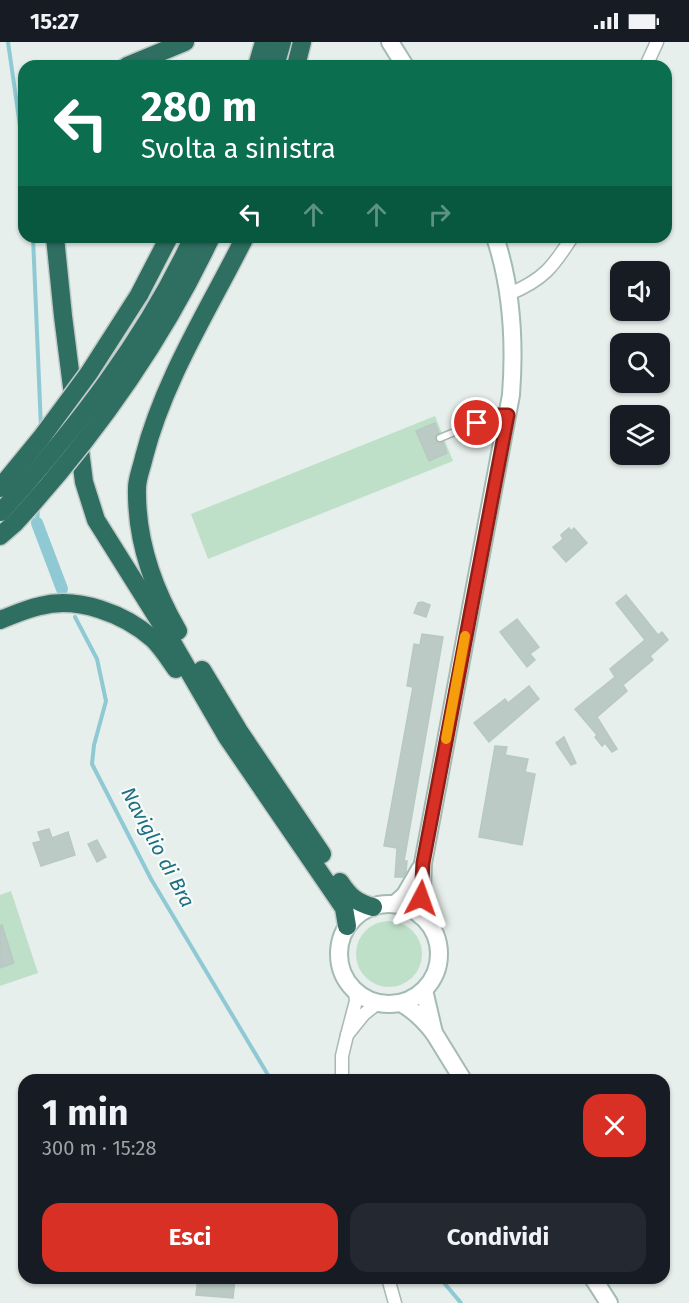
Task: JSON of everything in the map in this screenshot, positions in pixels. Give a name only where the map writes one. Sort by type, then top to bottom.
[{"type":"highway","points":[[142,60],[185,42]]},
{"type":"highway","points":[[259,60],[264,42]]},
{"type":"highway","points":[[277,60],[282,42]]},
{"type":"highway","points":[[298,60],[302,42]]},
{"type":"highway","points":[[56,243],[84,482],[96,519],[116,554],[339,900],[347,916],[348,927]]},
{"type":"highway","points":[[0,488],[41,438],[88,373],[139,295],[167,243]]},
{"type":"highway","points":[[0,536],[5,516],[129,352],[190,243]]},
{"type":"highway","points":[[5,516],[102,420],[138,368],[174,309],[209,243]]},
{"type":"highway","points":[[232,732],[154,584],[142,545],[137,486],[148,440],[164,393],[242,243]]},
{"type":"highway","points":[[0,620],[42,605],[81,605],[123,619],[153,639],[232,732],[346,892],[361,904],[373,907]]},
{"type":"main road","points":[[390,42],[401,60]]},
{"type":"main road","points":[[422,916],[423,863],[508,415],[513,369],[509,294],[496,243]]},
{"type":"main road","points":[[395,904],[414,882],[423,863]]},
{"type":"main road","points":[[395,904],[422,916],[432,928],[438,942],[439,957],[436,972],[424,990],[410,1000],[401,1003],[378,1003],[355,991],[343,974],[339,960],[340,945],[354,919],[373,907],[395,904]]},
{"type":"main road","points":[[424,990],[434,1034]]},
{"type":"main road","points":[[401,1003],[419,1015],[459,1074]]},
{"type":"main road","points":[[597,1284],[609,1303]]},
{"type":"street","points":[[649,60],[657,42]]},
{"type":"street","points":[[509,294],[530,285],[545,274],[568,243]]},
{"type":"street","points":[[342,1074],[342,1056],[356,1002],[355,991]]},
{"type":"street","points":[[347,1035],[364,1014],[378,1003]]},
{"type":"street","points":[[390,1284],[395,1303]]},
{"type":"lane","points":[[440,438],[495,415],[508,415]]},
{"type":"green space","points":[[435,416],[453,461],[208,559],[191,514]]},
{"type":"green space","points":[[11,891],[38,973],[0,986],[0,895]]},
{"type":"green space","points":[[389,921],[402,924],[412,931],[419,941],[422,954],[419,967],[412,977],[402,984],[389,987],[376,984],[366,977],[359,967],[356,954],[359,941],[366,931],[376,924]]},
{"type":"building","points":[[435,423],[439,433],[435,439],[439,443],[443,442],[447,453],[429,461],[416,431]]},
{"type":"building","points":[[569,528],[571,531],[574,528],[587,543],[566,562],[553,547],[563,539],[561,535]]},
{"type":"building","points":[[626,595],[658,635],[662,632],[668,640],[650,656],[653,660],[623,685],[627,691],[597,717],[617,749],[612,752],[605,743],[602,746],[595,737],[597,735],[575,709],[615,677],[610,669],[645,640],[616,603]]},
{"type":"building","points":[[418,603],[430,605],[426,617],[414,613]]},
{"type":"building","points":[[517,619],[539,647],[530,654],[535,660],[527,667],[500,632]]},
{"type":"building","points":[[422,634],[443,637],[404,861],[407,861],[406,872],[403,877],[395,877],[397,848],[384,846],[413,687],[407,686],[414,644],[420,645]]},
{"type":"building","points":[[529,686],[539,699],[489,742],[474,723],[505,699],[508,703]]},
{"type":"building","points":[[564,737],[576,763],[571,765],[556,743]]},
{"type":"building","points":[[495,746],[507,747],[505,755],[528,759],[525,772],[535,774],[522,845],[479,837]]},
{"type":"building","points":[[49,829],[52,838],[68,832],[75,855],[41,866],[33,843],[41,841],[38,832]]},
{"type":"building","points":[[97,840],[106,857],[97,862],[88,844]]},
{"type":"building","points":[[2,925],[14,963],[0,968],[0,926]]},
{"type":"building","points":[[197,1284],[234,1284],[233,1298],[196,1295]]},
{"type":"waterway","name":"Naviglio di Bra","points":[[8,42],[18,112]]},
{"type":"waterway","name":"Naviglio di Bra","points":[[33,243],[41,428]]},
{"type":"waterway","name":"Naviglio di Bra","points":[[37,523],[38,508]]},
{"type":"waterway","name":"Naviglio di Bra","points":[[37,523],[62,589]]},
{"type":"waterway","name":"Naviglio di Bra","points":[[75,617],[97,659],[106,701],[94,745],[92,764],[151,879],[267,1074]]},
{"type":"waterway","name":"Naviglio di Bra","points":[[445,1284],[461,1303]]},
{"type":"slow traffic","points":[[446,739],[465,636]]},
{"type":"route","points":[[421,898],[423,863],[508,415],[495,415],[477,423]]}]
